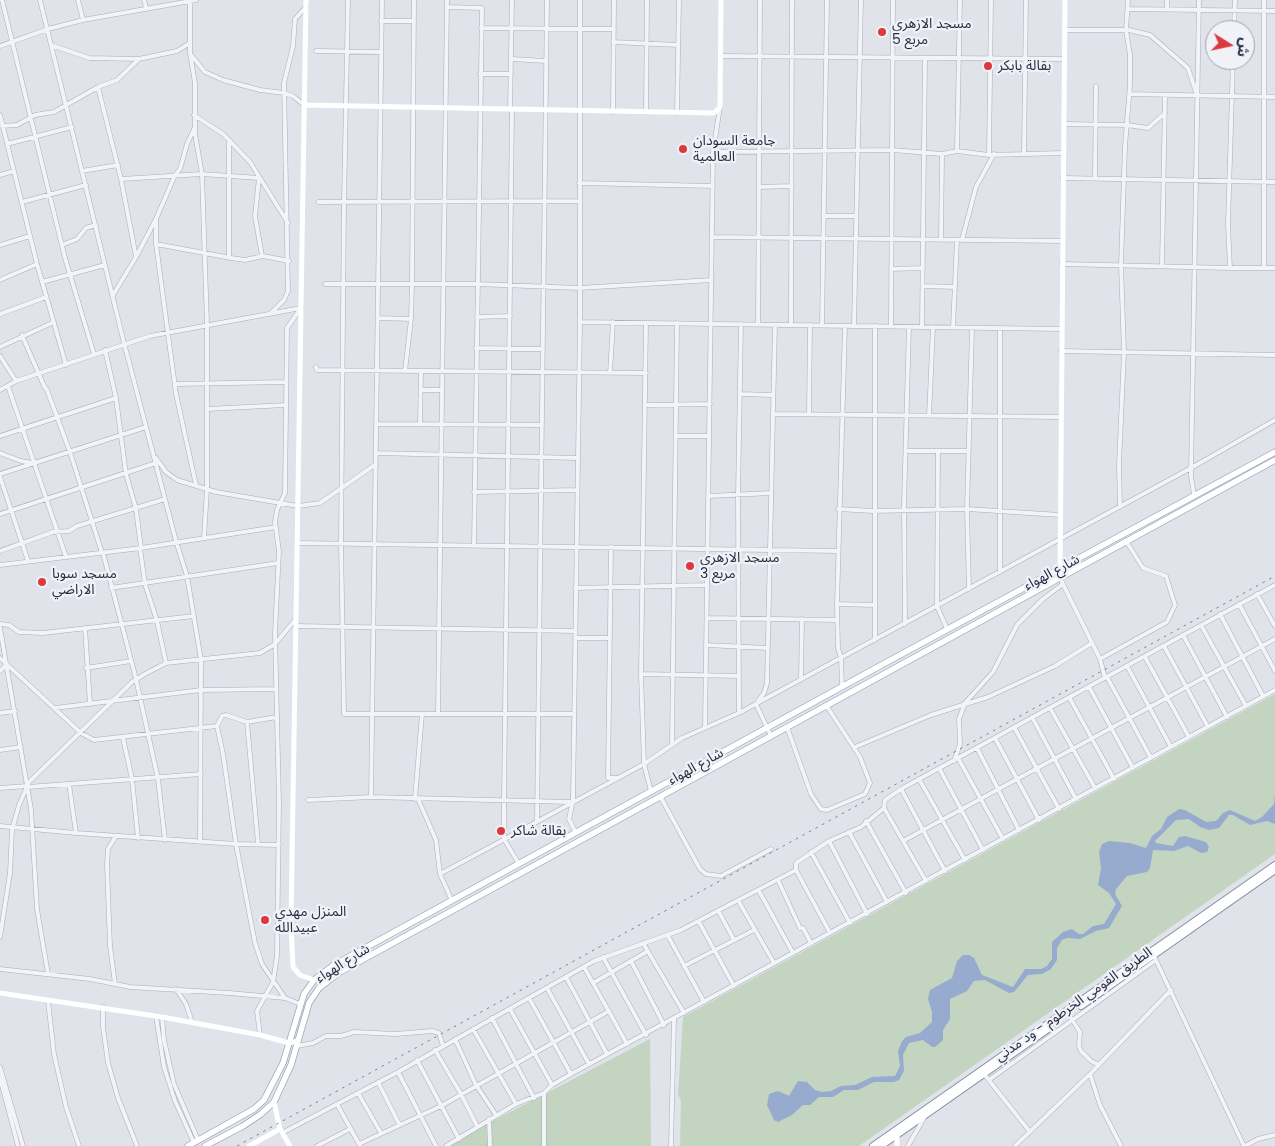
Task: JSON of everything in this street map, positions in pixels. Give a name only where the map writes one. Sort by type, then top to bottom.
[{"type":"highway","name":"الطريق القومي الخرطوم - ود مدني","points":[[873,1146],[926,1115],[984,1074],[1071,1018],[1275,865]]},
{"type":"highway","name":"الطريق القومي الخرطوم - ود مدني","points":[[885,1145],[897,1132],[1275,870]]},
{"type":"main road","name":"شارع الهواء","points":[[193,1143],[259,1106],[276,1081],[300,1004],[314,980],[334,966],[842,686],[1275,452]]},
{"type":"main road","name":"شارع الهواء","points":[[205,1146],[255,1118],[274,1102],[285,1081],[309,1003],[329,979],[1275,460]]},
{"type":"street","points":[[2,0],[62,245],[94,354]]},
{"type":"street","points":[[40,0],[124,343],[176,541],[188,576],[201,660],[200,842]]},
{"type":"street","points":[[78,0],[83,20]]},
{"type":"street","points":[[144,0],[146,8]]},
{"type":"street","points":[[0,46],[48,29],[83,20],[196,0]]},
{"type":"street","points":[[306,0],[292,962],[300,975],[314,980]]},
{"type":"street","points":[[348,0],[341,543],[344,714],[574,714]]},
{"type":"street","points":[[372,797],[382,0]]},
{"type":"street","points":[[405,371],[412,319],[414,0]]},
{"type":"street","points":[[438,714],[447,0]]},
{"type":"street","points":[[512,0],[504,839],[519,864]]},
{"type":"street","points":[[537,822],[547,0]]},
{"type":"street","points":[[576,833],[569,819],[572,802],[574,714],[580,322],[578,111],[580,0]]},
{"type":"street","points":[[613,112],[614,0]]},
{"type":"street","points":[[646,112],[647,0]]},
{"type":"street","points":[[677,113],[679,0]]},
{"type":"street","points":[[705,727],[713,152],[720,107],[721,0]]},
{"type":"street","points":[[758,324],[760,0]]},
{"type":"street","points":[[791,325],[792,0]]},
{"type":"street","points":[[822,325],[827,0]]},
{"type":"street","points":[[854,326],[860,0]]},
{"type":"street","points":[[891,326],[893,0]]},
{"type":"street","points":[[957,151],[960,0]]},
{"type":"street","points":[[989,155],[991,0]]},
{"type":"street","points":[[1024,153],[1026,0]]},
{"type":"street","points":[[1065,0],[1059,569],[1063,584],[1100,660],[1106,677],[1151,758]]},
{"type":"street","points":[[1120,507],[1119,464],[1124,352],[1121,265],[1130,55],[1126,30],[1128,0]]},
{"type":"street","points":[[1168,0],[1168,10]]},
{"type":"street","points":[[1194,496],[1191,487],[1191,468],[1199,0]]},
{"type":"street","points":[[1234,20],[1235,0]]},
{"type":"street","points":[[1264,0],[1264,268]]},
{"type":"street","points":[[190,1],[190,53],[195,83],[194,115],[202,174],[203,251],[207,324],[207,490],[204,537]]},
{"type":"street","points":[[270,314],[284,300],[288,291],[289,261],[284,93],[288,64],[293,46],[295,18],[306,7]]},
{"type":"street","points":[[447,7],[482,8],[474,545]]},
{"type":"street","points":[[1128,10],[1275,11]]},
{"type":"street","points":[[382,21],[414,21]]},
{"type":"street","points":[[481,28],[614,29]]},
{"type":"street","points":[[1065,30],[1137,30],[1150,36],[1188,68],[1198,96]]},
{"type":"street","points":[[614,42],[678,45]]},
{"type":"street","points":[[51,45],[89,58],[139,59],[177,51],[190,43]]},
{"type":"street","points":[[316,51],[381,52]]},
{"type":"street","points":[[190,53],[205,72],[223,80],[260,90],[294,96],[304,105],[677,113],[714,113],[720,107]]},
{"type":"street","points":[[721,56],[1064,59]]},
{"type":"street","points":[[922,327],[925,58]]},
{"type":"street","points":[[1,126],[17,124],[31,117],[54,112],[98,87],[118,80],[139,59]]},
{"type":"street","points":[[511,59],[546,61]]},
{"type":"street","points":[[1230,268],[1228,224],[1233,70]]},
{"type":"street","points":[[480,74],[511,74]]},
{"type":"street","points":[[1095,178],[1096,86]]},
{"type":"street","points":[[98,87],[118,165],[136,257]]},
{"type":"street","points":[[1129,94],[1275,97]]},
{"type":"street","points":[[1162,266],[1166,95]]},
{"type":"street","points":[[1064,124],[1127,125],[1148,128],[1165,113]]},
{"type":"street","points":[[0,115],[1,126],[37,264],[66,365]]},
{"type":"street","points":[[194,115],[224,134],[250,162],[288,223]]},
{"type":"street","points":[[7,144],[72,127]]},
{"type":"street","points":[[113,295],[156,219],[174,175],[180,169],[187,144],[195,127]]},
{"type":"street","points":[[229,140],[229,257]]},
{"type":"street","points":[[713,152],[892,150],[942,154],[957,151],[989,155],[1024,153],[1063,154]]},
{"type":"street","points":[[941,240],[942,154]]},
{"type":"street","points":[[953,327],[959,240],[976,187],[994,154]]},
{"type":"street","points":[[82,171],[118,165]]},
{"type":"street","points":[[0,175],[14,170]]},
{"type":"street","points":[[121,179],[202,174],[259,178]]},
{"type":"street","points":[[259,178],[255,216],[262,256]]},
{"type":"street","points":[[1063,178],[1275,182]]},
{"type":"street","points":[[579,184],[713,186]]},
{"type":"street","points":[[22,202],[86,185]]},
{"type":"street","points":[[759,187],[792,186]]},
{"type":"street","points":[[318,202],[579,201]]},
{"type":"street","points":[[824,216],[856,216]]},
{"type":"street","points":[[156,219],[156,244],[176,384],[196,485]]},
{"type":"street","points":[[62,245],[77,239],[86,228],[96,225]]},
{"type":"street","points":[[0,245],[30,236]]},
{"type":"street","points":[[712,238],[1062,241]]},
{"type":"street","points":[[156,244],[245,260],[262,256],[289,261]]},
{"type":"street","points":[[0,280],[37,264]]},
{"type":"street","points":[[1062,264],[1194,268],[1275,268]]},
{"type":"street","points":[[42,282],[105,265]]},
{"type":"street","points":[[891,269],[923,268]]},
{"type":"street","points":[[325,284],[477,284],[579,288],[712,280]]},
{"type":"street","points":[[923,286],[955,287]]},
{"type":"street","points":[[0,314],[46,297]]},
{"type":"street","points":[[0,390],[16,381],[39,375],[124,343],[207,324],[301,308]]},
{"type":"street","points":[[260,1035],[257,1011],[273,982],[277,962],[279,845],[275,644],[278,563],[276,527],[277,510],[285,493],[286,328],[301,308]]},
{"type":"street","points":[[477,316],[510,316]]},
{"type":"street","points":[[378,318],[412,319]]},
{"type":"street","points":[[0,347],[22,335],[54,322]]},
{"type":"street","points":[[580,322],[1062,329]]},
{"type":"street","points":[[610,373],[613,322]]},
{"type":"street","points":[[646,323],[641,674],[644,764],[651,792]]},
{"type":"street","points":[[672,744],[676,548],[677,323]]},
{"type":"street","points":[[739,713],[740,550],[738,495],[741,324]]},
{"type":"street","points":[[810,325],[810,414]]},
{"type":"street","points":[[756,704],[764,693],[767,683],[775,326]]},
{"type":"street","points":[[842,686],[841,658],[838,648],[837,604],[838,510],[845,326]]},
{"type":"street","points":[[875,326],[873,512],[875,640]]},
{"type":"street","points":[[905,624],[904,510],[909,327]]},
{"type":"street","points":[[928,416],[933,327]]},
{"type":"street","points":[[969,589],[967,509],[972,328]]},
{"type":"street","points":[[1000,328],[1002,416],[1000,572]]},
{"type":"street","points":[[22,335],[70,452],[102,553],[136,679],[158,779],[164,840]]},
{"type":"street","points":[[476,348],[543,349]]},
{"type":"street","points":[[105,350],[116,398],[126,474],[136,509],[146,584],[157,621],[166,664]]},
{"type":"street","points":[[1061,351],[1275,355]]},
{"type":"street","points":[[0,356],[16,381]]},
{"type":"street","points":[[316,367],[317,370],[646,373]]},
{"type":"street","points":[[420,424],[421,371]]},
{"type":"street","points":[[176,384],[286,382]]},
{"type":"street","points":[[8,386],[66,557]]},
{"type":"street","points":[[421,390],[442,390]]},
{"type":"street","points":[[740,394],[774,395]]},
{"type":"street","points":[[0,436],[116,398]]},
{"type":"street","points":[[645,404],[710,404]]},
{"type":"street","points":[[206,409],[286,405]]},
{"type":"street","points":[[773,414],[1060,417]]},
{"type":"street","points":[[440,874],[644,764],[672,744],[705,727],[739,713],[905,624],[1275,420]]},
{"type":"street","points":[[376,424],[542,425]]},
{"type":"street","points":[[28,561],[10,511],[0,475],[146,427]]},
{"type":"street","points":[[677,436],[709,436]]},
{"type":"street","points":[[906,451],[969,451]]},
{"type":"street","points":[[938,451],[937,606],[947,629]]},
{"type":"street","points":[[0,452],[21,462],[34,463]]},
{"type":"street","points":[[376,453],[577,458]]},
{"type":"street","points":[[154,456],[166,472],[177,480],[207,490],[298,506],[316,504],[376,464]]},
{"type":"street","points":[[0,514],[156,463]]},
{"type":"street","points":[[474,492],[577,490]]},
{"type":"street","points":[[709,496],[771,493]]},
{"type":"street","points":[[0,551],[22,542],[58,532],[70,531],[77,526],[165,499]]},
{"type":"street","points":[[838,510],[873,512],[967,509],[1060,515]]},
{"type":"street","points":[[0,565],[140,548],[276,527]]},
{"type":"street","points":[[1100,660],[1167,622],[1175,605],[1166,576],[1143,568],[1126,542]]},
{"type":"street","points":[[297,543],[838,551]]},
{"type":"street","points":[[611,547],[608,778],[617,778]]},
{"type":"street","points":[[111,588],[278,563]]},
{"type":"street","points":[[1003,839],[956,760],[960,744],[959,719],[965,703],[993,672],[1017,626],[1043,599],[1063,584]]},
{"type":"street","points":[[926,881],[884,808],[883,802],[919,779],[1275,585]]},
{"type":"street","points":[[575,588],[707,586]]},
{"type":"street","points":[[1257,594],[1275,626]]},
{"type":"street","points":[[837,604],[874,605]]},
{"type":"street","points":[[1239,604],[1275,671]]},
{"type":"street","points":[[1220,614],[1264,696]]},
{"type":"street","points":[[48,974],[38,909],[34,829],[0,626],[9,625],[19,632],[43,633],[194,616]]},
{"type":"street","points":[[707,618],[837,620]]},
{"type":"street","points":[[0,937],[10,873],[12,828],[28,786],[136,679],[166,664],[260,653],[275,644],[296,619]]},
{"type":"street","points":[[801,679],[802,619]]},
{"type":"street","points":[[1201,625],[1246,706]]},
{"type":"street","points":[[296,626],[575,631]]},
{"type":"street","points":[[85,628],[86,668],[90,704]]},
{"type":"street","points":[[1183,635],[1227,717]]},
{"type":"street","points":[[575,638],[610,638]]},
{"type":"street","points":[[903,841],[1275,639]]},
{"type":"street","points":[[855,747],[932,715],[988,696],[1055,666],[1092,643]]},
{"type":"street","points":[[706,645],[768,648]]},
{"type":"street","points":[[1164,646],[1208,727]]},
{"type":"street","points":[[1145,657],[1189,737]]},
{"type":"street","points":[[0,658],[81,733],[94,740],[217,726]]},
{"type":"street","points":[[86,668],[131,661]]},
{"type":"street","points":[[0,671],[7,664]]},
{"type":"street","points":[[1127,666],[1171,747]]},
{"type":"street","points":[[641,674],[739,676]]},
{"type":"street","points":[[1089,687],[1133,768]]},
{"type":"street","points":[[55,708],[201,690],[276,689]]},
{"type":"street","points":[[446,1146],[476,1126],[516,1104],[534,1098],[552,1084],[646,1035],[774,963],[1275,690]]},
{"type":"street","points":[[1069,697],[1114,779]]},
{"type":"street","points":[[756,704],[771,736]]},
{"type":"street","points":[[787,727],[811,794],[824,810],[864,794],[869,788],[870,783],[855,747],[826,706]]},
{"type":"street","points":[[1050,708],[1095,788]]},
{"type":"street","points":[[0,713],[15,711]]},
{"type":"street","points":[[422,714],[416,799],[436,840],[440,874],[452,901]]},
{"type":"street","points":[[276,717],[247,722],[226,715],[222,716],[217,726],[236,844],[255,944],[262,964],[285,998]]},
{"type":"street","points":[[1032,718],[1076,799]]},
{"type":"street","points":[[247,722],[258,843]]},
{"type":"street","points":[[1014,727],[1059,809]]},
{"type":"street","points":[[123,738],[132,779],[138,838]]},
{"type":"street","points":[[995,738],[1038,820]]},
{"type":"street","points":[[0,750],[21,747]]},
{"type":"street","points":[[977,748],[1020,830]]},
{"type":"street","points":[[939,768],[983,850]]},
{"type":"street","points":[[0,788],[158,779],[201,774]]},
{"type":"street","points":[[919,779],[965,860]]},
{"type":"street","points":[[69,784],[76,833]]},
{"type":"street","points":[[901,789],[946,870]]},
{"type":"street","points":[[660,796],[700,869],[706,874],[721,876],[771,849]]},
{"type":"street","points":[[308,800],[372,797],[572,802]]},
{"type":"street","points":[[249,1146],[337,1104],[398,1072],[603,957],[668,936],[739,902],[796,870],[799,861],[811,852],[861,827],[884,808]]},
{"type":"street","points":[[866,821],[906,892]]},
{"type":"street","points":[[0,826],[164,840],[279,845]]},
{"type":"street","points":[[849,832],[887,902]]},
{"type":"street","points":[[115,984],[110,946],[107,865],[108,849],[116,836]]},
{"type":"street","points":[[830,841],[867,914]]},
{"type":"street","points":[[811,852],[850,923]]},
{"type":"street","points":[[796,870],[830,933]]},
{"type":"street","points":[[778,880],[800,928],[803,928],[811,943]]},
{"type":"street","points":[[759,891],[793,953]]},
{"type":"street","points":[[739,902],[774,963]]},
{"type":"street","points":[[720,912],[734,940]]},
{"type":"street","points":[[699,922],[734,986]]},
{"type":"street","points":[[684,966],[754,930]]},
{"type":"street","points":[[668,936],[704,1002]]},
{"type":"street","points":[[643,943],[684,1013]]},
{"type":"street","points":[[593,982],[648,951]]},
{"type":"street","points":[[1153,956],[1245,1146],[1258,1139],[1275,1135]]},
{"type":"street","points":[[603,957],[646,1035]]},
{"type":"street","points":[[631,961],[664,1025]]},
{"type":"street","points":[[584,967],[627,1044]]},
{"type":"street","points":[[0,969],[115,984],[285,998],[300,1004]]},
{"type":"street","points":[[566,977],[607,1054]]},
{"type":"street","points":[[547,988],[589,1064]]},
{"type":"street","points":[[176,990],[186,1004],[192,1022]]},
{"type":"street","points":[[1015,1146],[1099,1065],[1171,990]]},
{"type":"street","points":[[0,993],[103,1007],[192,1022],[260,1035],[289,1043],[313,1043],[326,1036],[342,1036],[354,1032],[396,1034],[432,1031],[439,1033],[443,1046]]},
{"type":"street","points":[[529,998],[571,1074]]},
{"type":"street","points":[[48,1001],[56,1064],[66,1107],[79,1146]]},
{"type":"street","points":[[103,1007],[102,1027],[108,1063],[121,1106],[137,1146]]},
{"type":"street","points":[[510,1009],[552,1084]]},
{"type":"street","points":[[337,1104],[359,1145],[399,1124],[441,1106],[496,1072],[609,1011]]},
{"type":"street","points":[[156,1016],[158,1042],[167,1076],[178,1110],[193,1143]]},
{"type":"street","points":[[162,1017],[164,1040],[174,1084],[193,1143]]},
{"type":"street","points":[[492,1018],[534,1098]]},
{"type":"street","points":[[989,1080],[1071,1018],[1080,1032],[1078,1046],[1088,1059],[1099,1065]]},
{"type":"street","points":[[671,1146],[674,1019]]},
{"type":"street","points":[[473,1029],[516,1104]]},
{"type":"street","points":[[455,1039],[476,1085],[496,1115]]},
{"type":"street","points":[[435,1050],[461,1094],[476,1126]]},
{"type":"street","points":[[417,1060],[459,1138]]},
{"type":"street","points":[[0,1068],[23,1146]]},
{"type":"street","points":[[398,1072],[436,1146]]},
{"type":"street","points":[[984,1074],[1030,1132]]},
{"type":"street","points":[[1090,1074],[1100,1106],[1120,1146]]},
{"type":"street","points":[[0,1078],[18,1146]]},
{"type":"street","points":[[378,1082],[399,1124]]},
{"type":"street","points":[[544,1092],[544,1146]]},
{"type":"street","points":[[358,1093],[381,1133]]},
{"type":"street","points":[[274,1102],[281,1131],[290,1146]]},
{"type":"street","points":[[908,1146],[926,1115]]},
{"type":"street","points":[[489,1119],[490,1146]]},
{"type":"street","points":[[317,1146],[350,1129]]},
{"type":"street","points":[[897,1132],[897,1146]]},
{"type":"green space","points":[[1275,694],[1275,854],[859,1146],[680,1146],[681,1100],[678,1095],[683,1017]]},
{"type":"green space","points":[[650,1039],[651,1146],[445,1146]]},
{"type":"water","points":[[1275,793],[1275,824],[1267,821],[1250,825],[1233,815],[1229,815],[1219,828],[1209,830],[1200,827],[1189,819],[1176,820],[1155,841],[1156,843],[1173,846],[1179,837],[1185,836],[1206,842],[1209,847],[1207,852],[1201,853],[1188,846],[1174,851],[1153,850],[1150,868],[1147,872],[1127,876],[1116,889],[1115,894],[1122,906],[1109,928],[1096,931],[1080,939],[1067,938],[1062,940],[1057,948],[1057,960],[1051,969],[1042,974],[1028,975],[1014,992],[1009,993],[985,980],[974,981],[967,991],[950,999],[950,1019],[943,1030],[943,1040],[935,1047],[932,1047],[923,1040],[909,1043],[903,1055],[904,1071],[899,1080],[894,1082],[874,1082],[858,1090],[844,1090],[833,1097],[819,1097],[810,1105],[803,1105],[792,1115],[778,1122],[774,1120],[767,1105],[769,1094],[778,1091],[789,1096],[798,1081],[807,1082],[815,1090],[822,1092],[831,1091],[841,1086],[855,1085],[872,1077],[895,1076],[900,1066],[898,1051],[902,1041],[906,1037],[920,1033],[932,1022],[932,1012],[928,999],[930,990],[952,978],[957,961],[963,955],[969,955],[974,958],[982,975],[1013,987],[1025,969],[1041,969],[1047,966],[1052,959],[1052,942],[1063,932],[1072,929],[1079,934],[1083,934],[1093,926],[1104,924],[1116,904],[1109,893],[1098,885],[1101,868],[1099,852],[1102,844],[1109,841],[1130,843],[1146,848],[1152,836],[1161,829],[1167,817],[1179,809],[1185,810],[1206,822],[1216,821],[1223,813],[1230,810],[1255,821],[1262,817],[1274,804]]},
{"type":"railway","points":[[237,1146],[1275,576]]},
{"type":"place","name":"مسجد الازهري مربع 5","points":[[882,32]]},
{"type":"place","name":"بقالة بابكر","points":[[988,66]]},
{"type":"place","name":"جامعة السودان العالمية","points":[[683,149]]},
{"type":"place","name":"مسجد الازهري مربع 3","points":[[690,566]]},
{"type":"place","name":"مسجد سوبا الاراضي","points":[[42,582]]},
{"type":"place","name":"بقالة شاكر","points":[[501,831]]},
{"type":"place","name":"المنزل مهدي عبيدالله","points":[[265,920]]}]
